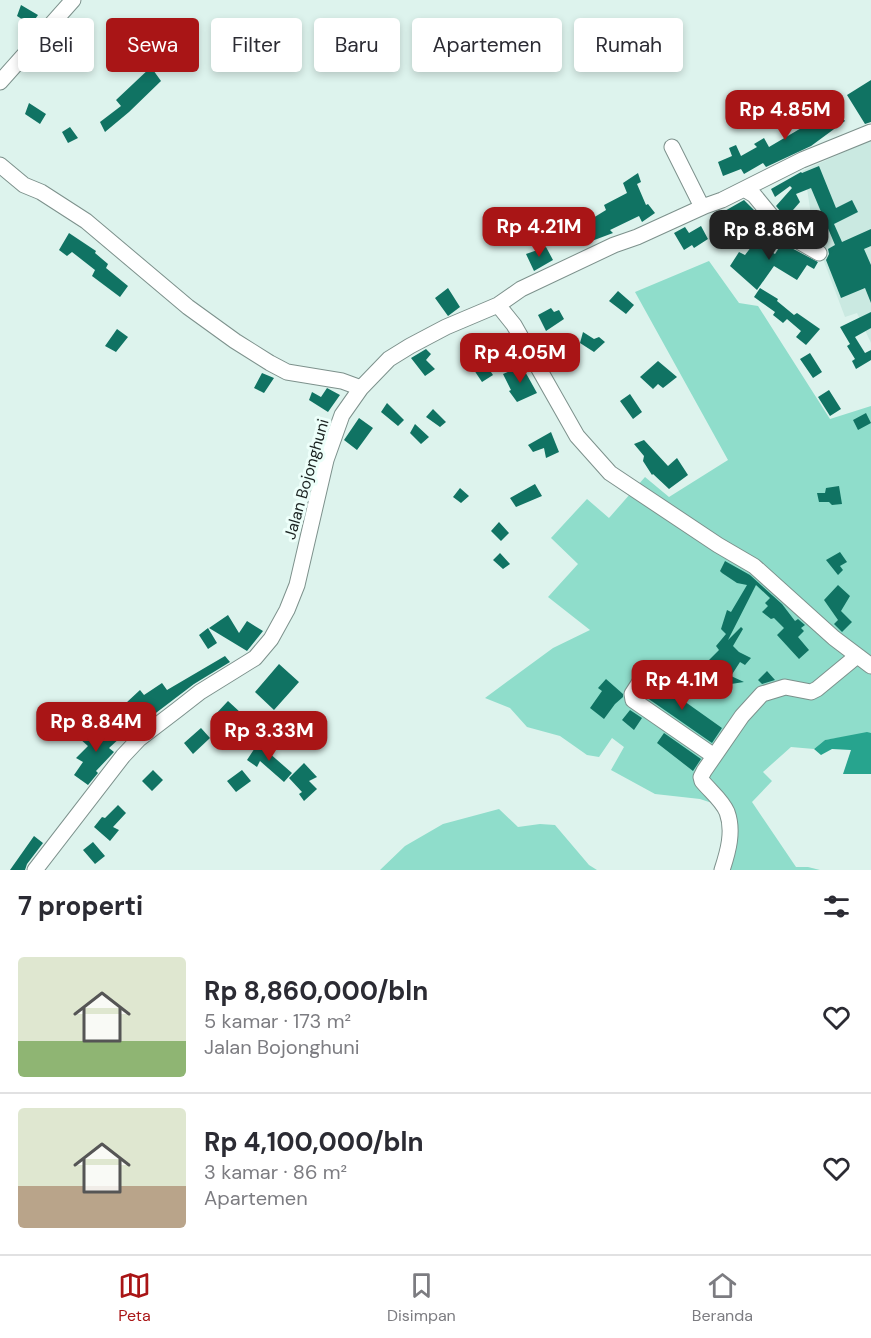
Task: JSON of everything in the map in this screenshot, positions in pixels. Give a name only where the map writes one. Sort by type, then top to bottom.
[{"type":"street","points":[[0,82],[73,0]]},
{"type":"street","name":"Jalan Bojonghuni","points":[[35,870],[123,756],[139,739],[200,692],[255,658],[271,639],[287,610],[297,585],[316,498],[333,437],[342,415],[361,388],[389,359],[446,327],[498,305],[521,289],[614,245],[744,189],[802,160],[871,132]]},
{"type":"street","points":[[672,147],[702,207]]},
{"type":"street","points":[[0,165],[24,185],[41,192],[86,221],[188,307],[270,363],[287,372],[342,381],[361,388]]},
{"type":"street","points":[[744,189],[754,195],[786,234],[819,253]]},
{"type":"street","points":[[498,305],[514,325],[577,436],[610,473],[718,545],[754,566],[871,666]]},
{"type":"street","points":[[722,870],[729,840],[727,812],[701,777],[714,756],[741,716],[762,694],[785,687],[811,692],[857,656]]},
{"type":"street","points":[[645,674],[632,694],[633,700],[714,756]]},
{"type":"shaded area","points":[[871,140],[871,343],[857,313],[845,317],[808,219],[810,208],[802,171]]},
{"type":"shaded area","points":[[709,261],[739,303],[758,306],[830,419],[871,406],[871,733],[825,740],[814,749],[791,747],[763,772],[772,781],[752,802],[796,867],[820,870],[723,870],[727,808],[700,799],[655,794],[611,770],[624,747],[612,738],[599,757],[587,755],[560,736],[527,727],[510,708],[485,698],[553,648],[590,630],[548,597],[578,564],[551,538],[587,499],[609,518],[645,477],[669,497],[728,460],[635,292]]},
{"type":"shaded area","points":[[871,733],[871,774],[843,774],[851,750],[832,749],[821,755],[814,749],[825,740]]},
{"type":"shaded area","points":[[499,809],[518,827],[540,824],[555,825],[589,865],[597,870],[380,870],[405,846],[443,824]]},
{"type":"building","points":[[21,5],[38,15],[36,18],[17,16]]},
{"type":"building","points":[[146,72],[155,72],[161,81],[105,132],[100,122],[121,106],[116,100]]},
{"type":"building","points":[[871,80],[871,122],[865,124],[847,95]]},
{"type":"building","points":[[798,95],[809,104],[805,107],[813,119],[831,104],[845,121],[811,146],[766,167],[763,163],[744,174],[741,169],[723,176],[718,162],[732,156],[729,148],[736,145],[741,156],[757,147],[754,144],[764,138],[769,147],[803,127],[798,120],[804,116],[790,104]]},
{"type":"building","points":[[29,103],[46,114],[40,124],[25,114]]},
{"type":"building","points":[[70,127],[78,138],[68,143],[62,132]]},
{"type":"building","points":[[819,166],[836,208],[852,200],[858,212],[834,224],[842,242],[871,229],[871,246],[864,249],[871,265],[871,303],[865,288],[841,298],[826,260],[829,254],[828,249],[835,245],[811,188],[796,194],[800,202],[786,218],[776,206],[792,188],[790,186],[775,197],[771,189],[801,172]]},
{"type":"building","points":[[638,173],[641,182],[637,184],[646,205],[648,204],[655,213],[642,222],[639,216],[610,230],[613,233],[589,242],[580,226],[606,210],[604,205],[627,193],[623,183]]},
{"type":"building","points":[[744,200],[755,211],[750,215],[748,212],[723,227],[716,216]]},
{"type":"building","points":[[760,225],[771,235],[761,246],[775,254],[782,243],[818,262],[814,269],[807,265],[797,280],[774,266],[757,290],[730,266],[739,252],[745,255],[758,238],[752,233]]},
{"type":"building","points":[[701,226],[708,239],[694,248],[692,245],[684,250],[674,233],[685,227],[689,233]]},
{"type":"building","points":[[69,233],[96,251],[95,253],[108,264],[106,268],[128,286],[120,297],[92,276],[95,270],[72,252],[67,256],[59,250]]},
{"type":"building","points":[[546,247],[553,260],[534,271],[526,254]]},
{"type":"building","points":[[448,288],[460,307],[448,316],[435,298]]},
{"type":"building","points":[[760,288],[778,299],[777,301],[794,315],[797,313],[820,329],[806,345],[796,337],[801,331],[787,319],[783,323],[773,315],[775,312],[754,297]]},
{"type":"building","points":[[618,291],[634,305],[626,314],[609,301]]},
{"type":"building","points":[[551,308],[554,312],[559,310],[564,319],[546,331],[538,315]]},
{"type":"building","points":[[871,312],[871,328],[855,337],[865,353],[871,350],[871,360],[856,369],[852,361],[855,359],[847,346],[850,344],[840,327]]},
{"type":"building","points":[[117,329],[128,337],[116,352],[105,346]]},
{"type":"building","points":[[583,332],[594,339],[599,337],[605,342],[594,352],[580,343]]},
{"type":"building","points":[[426,349],[431,354],[426,360],[435,369],[425,376],[411,358]]},
{"type":"building","points":[[810,353],[822,372],[813,378],[800,359]]},
{"type":"building","points":[[483,360],[493,375],[482,382],[472,367]]},
{"type":"building","points":[[658,361],[677,377],[663,388],[658,384],[653,389],[640,377]]},
{"type":"building","points":[[522,366],[537,393],[517,402],[509,391],[511,390],[503,374]]},
{"type":"building","points":[[262,373],[274,378],[264,393],[254,388]]},
{"type":"building","points":[[327,388],[340,395],[328,412],[309,400],[312,392],[321,397]]},
{"type":"building","points":[[829,390],[841,409],[830,416],[818,397]]},
{"type":"building","points":[[630,394],[642,412],[633,419],[620,401]]},
{"type":"building","points":[[387,403],[404,420],[398,426],[381,412]]},
{"type":"building","points":[[433,409],[446,422],[440,427],[426,417]]},
{"type":"building","points":[[866,413],[871,423],[858,430],[853,420]]},
{"type":"building","points":[[359,418],[373,428],[357,450],[344,440]]},
{"type":"building","points":[[415,424],[429,437],[421,444],[410,433]]},
{"type":"building","points":[[551,432],[559,452],[546,458],[544,448],[533,452],[528,445]]},
{"type":"building","points":[[644,440],[668,466],[677,458],[688,475],[669,489],[652,475],[643,461],[644,456],[634,444]]},
{"type":"building","points":[[535,484],[542,496],[516,507],[510,498]]},
{"type":"building","points":[[839,486],[842,504],[832,505],[829,502],[819,502],[817,493],[825,493],[826,488]]},
{"type":"building","points":[[460,488],[469,496],[461,503],[453,497]]},
{"type":"building","points":[[499,522],[509,533],[501,541],[491,531]]},
{"type":"building","points":[[840,552],[847,562],[840,566],[843,570],[838,575],[826,560]]},
{"type":"building","points":[[500,553],[510,564],[503,569],[493,560]]},
{"type":"building","points":[[725,561],[750,575],[782,604],[795,621],[798,619],[805,625],[801,628],[804,631],[798,637],[809,650],[799,659],[777,635],[784,628],[774,618],[771,619],[762,612],[768,606],[765,603],[770,598],[756,585],[728,640],[741,627],[743,629],[733,646],[751,658],[745,665],[740,662],[731,676],[744,682],[731,684],[721,679],[722,676],[709,660],[719,650],[716,646],[726,634],[721,629],[727,610],[731,612],[747,585],[737,583],[720,571]]},
{"type":"building","points":[[838,585],[850,596],[841,611],[852,622],[842,632],[834,624],[838,620],[824,600]]},
{"type":"building","points":[[228,615],[239,633],[247,621],[263,631],[247,651],[209,628]]},
{"type":"building","points":[[208,628],[217,643],[208,649],[199,635]]},
{"type":"building","points":[[225,656],[230,662],[194,684],[144,722],[126,703],[140,690],[144,695],[162,683],[167,690]]},
{"type":"building","points":[[279,664],[299,682],[274,710],[255,692]]},
{"type":"building","points":[[767,671],[775,680],[762,684],[758,680]]},
{"type":"building","points":[[606,679],[623,694],[623,697],[604,719],[590,708],[602,691],[598,688]]},
{"type":"building","points":[[653,679],[722,728],[712,743],[643,695]]},
{"type":"building","points":[[228,701],[241,713],[233,721],[249,733],[230,749],[217,735],[225,728],[213,717]]},
{"type":"building","points":[[630,710],[642,718],[634,730],[622,720]]},
{"type":"building","points":[[110,725],[121,737],[109,748],[114,752],[96,771],[98,773],[88,785],[74,775],[83,762],[76,758],[88,746],[80,739],[89,729],[98,736]]},
{"type":"building","points":[[201,728],[210,738],[193,754],[184,743]]},
{"type":"building","points":[[664,733],[701,759],[693,771],[657,743]]},
{"type":"building","points":[[260,740],[268,752],[292,773],[284,782],[260,761],[257,767],[247,760]]},
{"type":"building","points":[[304,763],[317,777],[309,781],[317,789],[304,801],[299,794],[302,792],[289,778]]},
{"type":"building","points":[[153,770],[163,780],[152,791],[142,781]]},
{"type":"building","points":[[242,770],[251,781],[236,792],[227,781]]},
{"type":"building","points":[[118,805],[126,813],[113,827],[119,830],[110,841],[94,827],[102,817],[105,818]]},
{"type":"building","points":[[34,836],[43,843],[25,870],[10,870]]},
{"type":"building","points":[[93,842],[105,856],[95,864],[83,850]]}]
